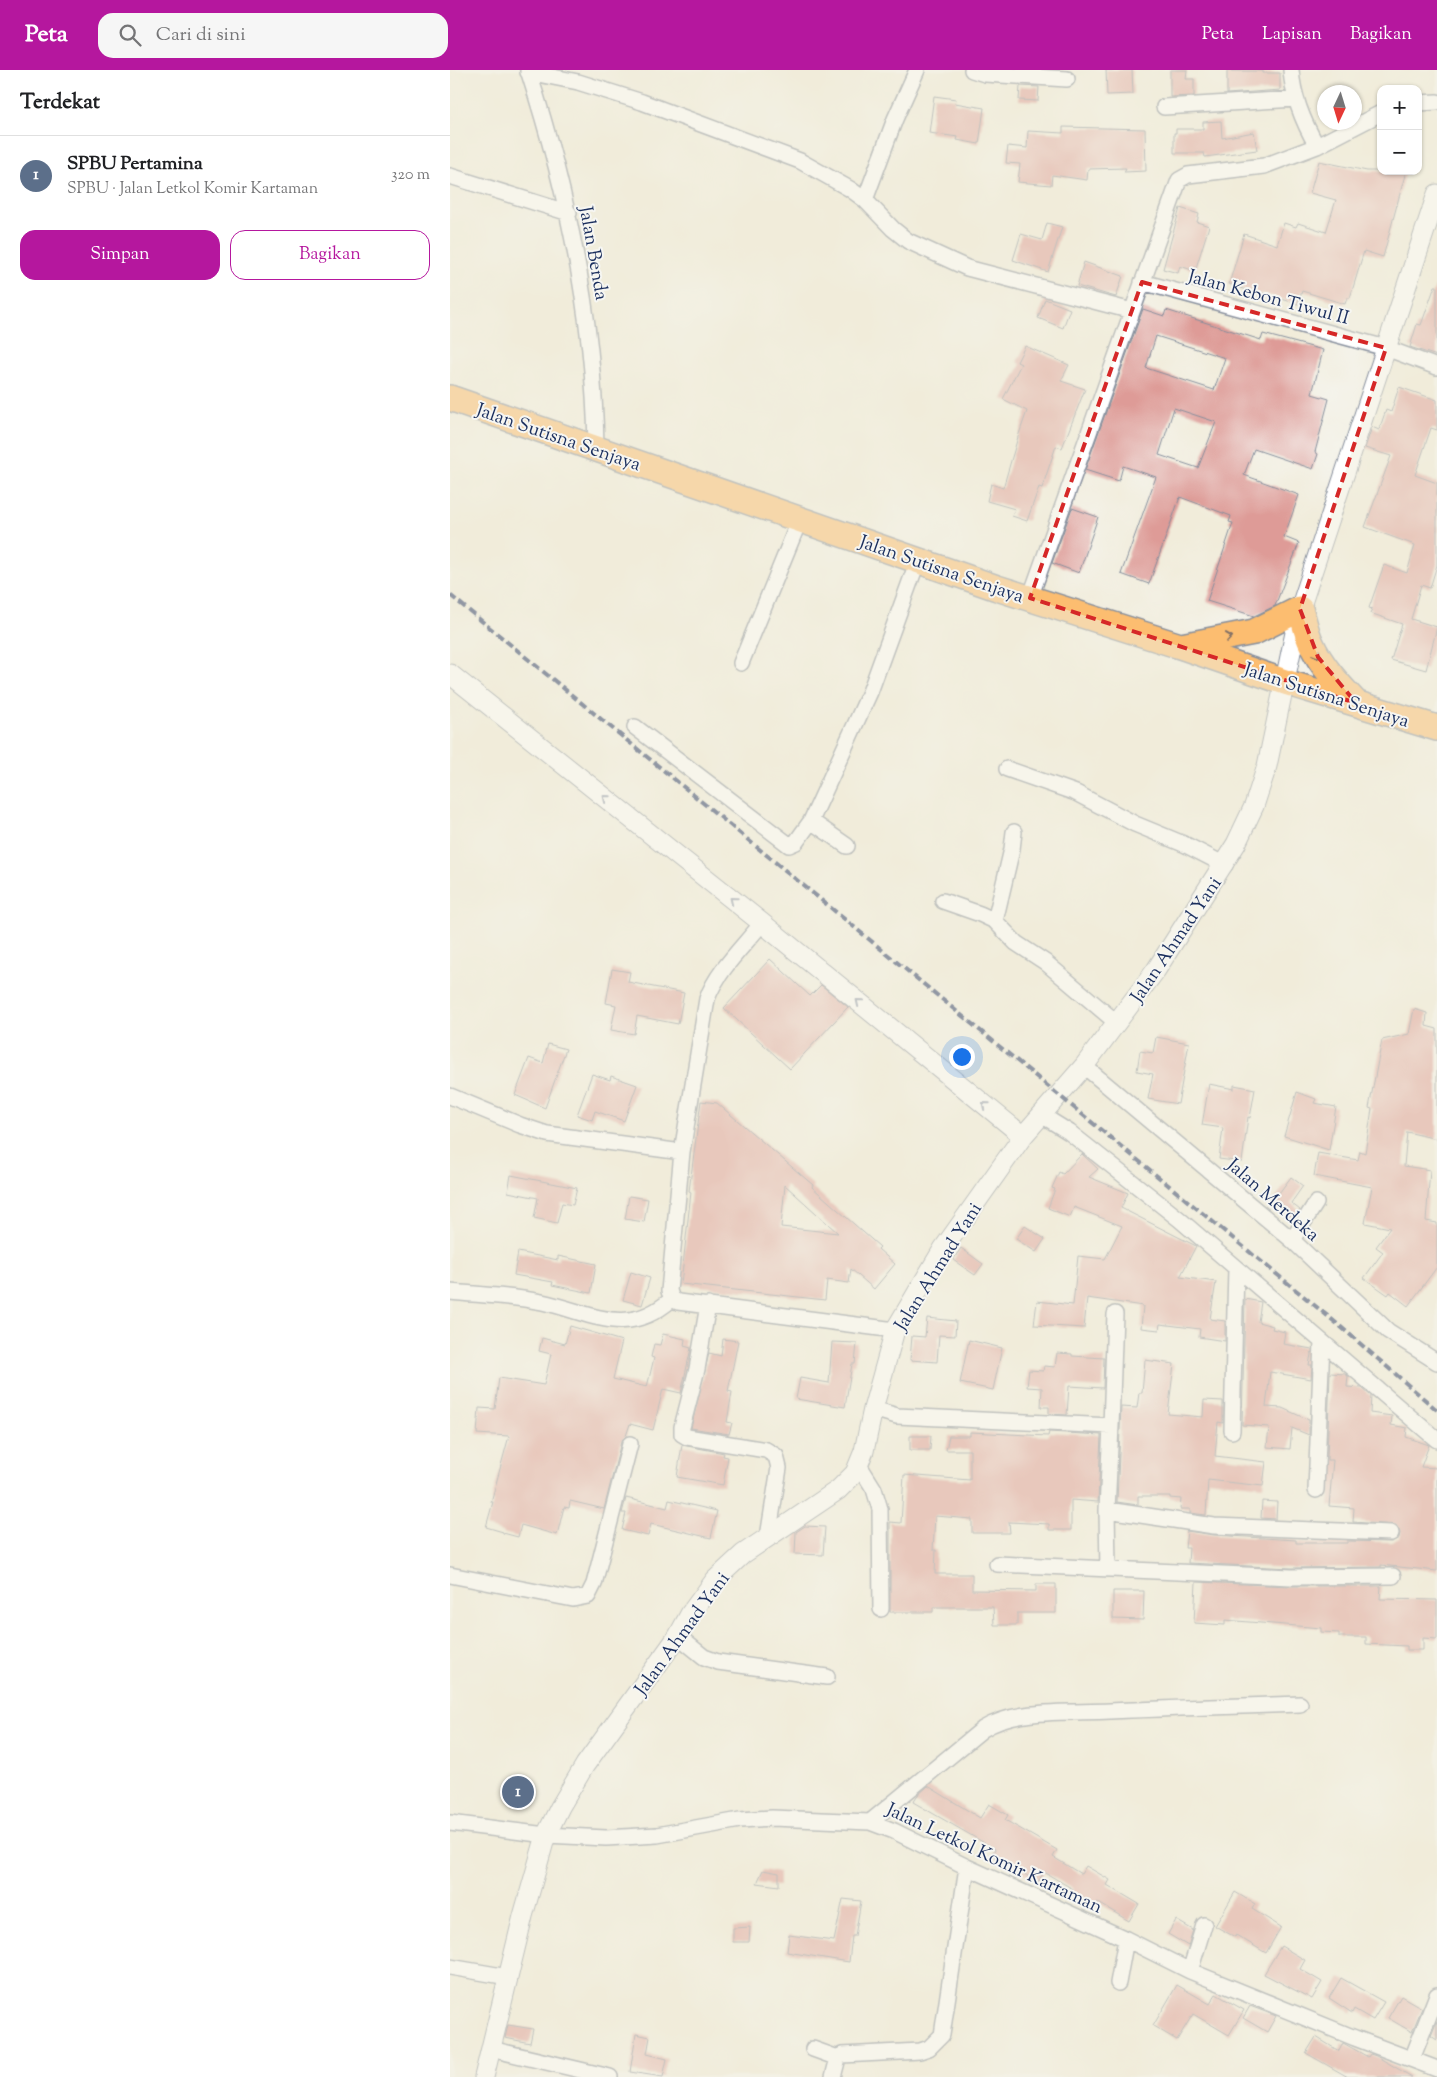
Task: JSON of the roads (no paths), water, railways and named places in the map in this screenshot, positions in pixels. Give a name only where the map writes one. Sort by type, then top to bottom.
[{"type":"main road","name":"Jalan Sutisna Senjaya","points":[[450,398],[998,588],[1182,646],[1285,682],[1437,728]]},
{"type":"main road","points":[[1182,646],[1254,632],[1300,609],[1310,642],[1318,657],[1356,703]]},
{"type":"street","points":[[865,200],[895,119],[917,70]]},
{"type":"street","points":[[972,70],[985,74],[1067,79]]},
{"type":"street","points":[[1291,70],[1295,99],[1301,116],[1314,141]]},
{"type":"street","points":[[528,71],[578,82],[642,102],[800,161],[850,189],[865,200],[908,241],[967,268],[1132,311]]},
{"type":"street","name":"Jalan Benda","points":[[528,71],[569,213],[592,357],[596,448]]},
{"type":"street","points":[[1164,107],[1295,99]]},
{"type":"street","points":[[1422,103],[1437,102]]},
{"type":"street","points":[[1030,598],[1176,186],[1181,178],[1194,174],[1264,166],[1314,141],[1377,115]]},
{"type":"street","points":[[450,176],[569,213]]},
{"type":"street","name":"Jalan Ahmad Yani","points":[[484,2077],[508,1977],[546,1835],[577,1776],[678,1636],[690,1614],[715,1580],[742,1554],[838,1490],[850,1479],[859,1465],[866,1443],[872,1409],[895,1330],[943,1249],[1023,1136],[1077,1073],[1156,970],[1225,865],[1247,822],[1261,787],[1277,725],[1300,609],[1437,194]]},
{"type":"street","name":"Jalan Kebon Tiwul II","points":[[1142,282],[1386,348],[1437,367]]},
{"type":"street","points":[[742,663],[800,519]]},
{"type":"street","points":[[635,727],[790,844],[796,842],[811,821],[870,692],[918,560]]},
{"type":"street","points":[[450,674],[762,923],[1023,1136]]},
{"type":"street","points":[[1007,769],[1076,793],[1136,824],[1186,845],[1225,865]]},
{"type":"street","points":[[811,821],[846,846]]},
{"type":"street","points":[[995,922],[1012,849],[1014,832]]},
{"type":"street","points":[[943,901],[980,914],[995,922],[1016,943],[1045,962],[1117,1023]]},
{"type":"street","points":[[762,923],[719,976],[710,990],[707,999],[682,1152],[669,1291],[672,1299],[678,1302],[895,1330]]},
{"type":"street","name":"Jalan Merdeka","points":[[1077,1073],[1292,1240],[1388,1331],[1437,1362]]},
{"type":"street","points":[[450,1096],[547,1134],[682,1152]]},
{"type":"street","points":[[1040,1114],[1069,1132],[1179,1219],[1437,1440]]},
{"type":"street","points":[[1292,1240],[1316,1203]]},
{"type":"street","points":[[1232,1431],[1236,1268]]},
{"type":"street","points":[[450,1292],[540,1302],[617,1321],[629,1321],[652,1315],[672,1299]]},
{"type":"street","points":[[708,1306],[697,1369],[682,1427],[682,1434],[687,1437],[766,1450],[776,1456],[779,1468],[768,1537]]},
{"type":"street","points":[[1108,1568],[1107,1510],[1115,1314]]},
{"type":"street","points":[[1316,1490],[1322,1342]]},
{"type":"street","points":[[872,1409],[897,1416],[1111,1426]]},
{"type":"street","points":[[450,1575],[573,1599],[588,1596],[594,1584],[630,1444]]},
{"type":"street","points":[[859,1465],[874,1489],[880,1509],[882,1609]]},
{"type":"street","points":[[1107,1510],[1214,1526],[1391,1533]]},
{"type":"street","points":[[997,1564],[1291,1577],[1394,1576]]},
{"type":"street","points":[[678,1636],[704,1657],[718,1662],[827,1677]]},
{"type":"street","points":[[870,1822],[983,1729],[1009,1718],[1159,1708],[1300,1704]]},
{"type":"street","name":"Jalan Letkol Komir Kartaman","points":[[450,1823],[546,1835],[606,1838],[672,1833],[740,1820],[772,1818],[870,1822],[920,1843],[967,1867],[1126,1939],[1190,1971],[1437,2069]]},
{"type":"street","points":[[833,2077],[838,2058],[842,2055],[920,2051],[929,2048],[942,2035],[967,1867]]},
{"type":"street","points":[[1190,1971],[1204,1925]]},
{"type":"street","points":[[1118,1984],[1126,1939]]},
{"type":"street","points":[[450,1967],[508,1977]]},
{"type":"street","points":[[1412,2059],[1437,1995]]},
{"type":"street","points":[[491,2049],[610,2077]]},
{"type":"street","points":[[813,2049],[838,2058]]},
{"type":"railway","points":[[450,595],[1341,1327],[1437,1410]]},
{"type":"place","name":"SPBU Pertamina","points":[[518,1792]]}]
